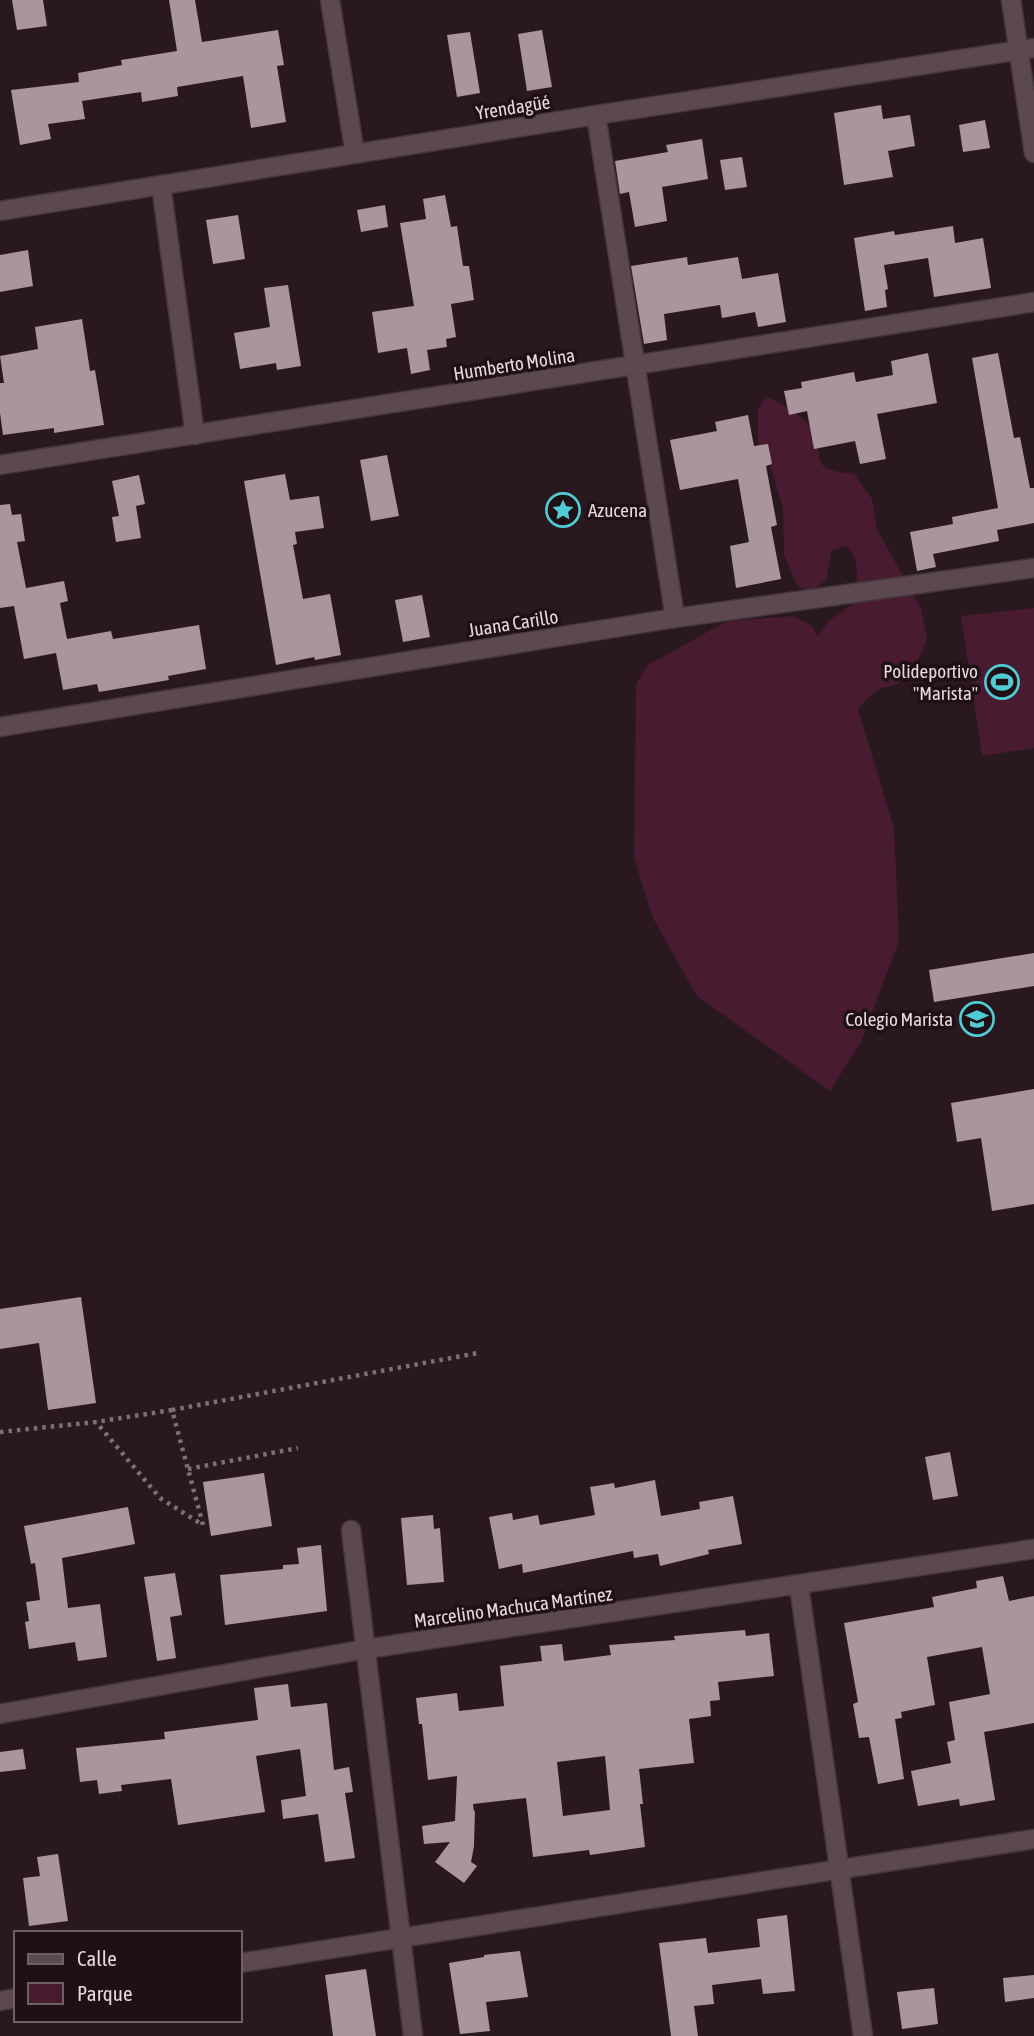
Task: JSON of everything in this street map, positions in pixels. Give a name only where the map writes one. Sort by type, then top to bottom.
[{"type":"street","points":[[330,0],[355,154]]},
{"type":"street","points":[[1011,0],[1026,49],[1034,153]]},
{"type":"street","name":"Yrendagüé","points":[[0,211],[1026,49]]},
{"type":"street","points":[[596,115],[675,618]]},
{"type":"street","points":[[161,185],[195,435]]},
{"type":"street","name":"Humberto Molina","points":[[0,465],[1034,302]]},
{"type":"street","name":"Juana Carillo","points":[[0,727],[675,618],[1034,568]]},
{"type":"street","points":[[351,1530],[413,2036]]},
{"type":"street","name":"Marcelino Machuca Martínez","points":[[0,1714],[366,1649],[1034,1549]]},
{"type":"street","points":[[799,1586],[863,2036]]},
{"type":"street","points":[[242,1963],[1034,1839]]},
{"type":"path","points":[[0,1432],[96,1422],[478,1353]]},
{"type":"path","points":[[96,1422],[160,1498],[203,1525],[172,1409]]},
{"type":"path","points":[[188,1469],[298,1448]]},
{"type":"green space","points":[[766,397],[779,402],[811,428],[825,468],[854,474],[872,499],[877,529],[921,609],[927,639],[917,663],[908,675],[896,685],[881,688],[858,709],[894,828],[899,941],[861,1042],[830,1091],[697,996],[653,918],[634,858],[636,684],[648,665],[727,621],[794,616],[812,626],[817,636],[830,620],[852,605],[857,567],[847,546],[832,550],[826,580],[809,594],[796,584],[784,555],[783,508],[767,455],[758,442],[758,410]]},
{"type":"green space","name":"Polideportivo \"Marista\"","points":[[1034,608],[1034,748],[982,756],[961,616]]},
{"type":"building","points":[[12,0],[43,0],[47,26],[17,30]]},
{"type":"building","points":[[169,0],[195,0],[202,42],[278,30],[284,65],[277,66],[286,122],[251,128],[243,76],[177,87],[178,96],[142,102],[141,92],[82,101],[85,119],[48,124],[51,139],[20,145],[11,90],[79,82],[78,73],[122,65],[121,60],[177,51]]},
{"type":"building","points":[[542,30],[552,87],[527,91],[518,34]]},
{"type":"building","points":[[470,32],[480,93],[457,97],[447,35]]},
{"type":"building","points":[[881,105],[883,119],[910,115],[915,146],[888,151],[893,177],[844,185],[834,113]]},
{"type":"building","points":[[985,120],[990,148],[963,152],[959,125]]},
{"type":"building","points":[[702,139],[708,179],[662,187],[667,221],[635,227],[629,192],[620,194],[615,161],[668,152],[666,145]]},
{"type":"building","points":[[742,157],[747,187],[725,190],[720,160]]},
{"type":"building","points":[[445,195],[451,227],[457,226],[463,266],[469,266],[474,300],[451,304],[456,337],[446,339],[447,347],[427,350],[430,370],[411,374],[407,348],[378,353],[372,312],[414,306],[400,223],[426,219],[423,199]]},
{"type":"building","points":[[385,205],[388,227],[361,232],[357,210]]},
{"type":"building","points":[[238,215],[245,259],[213,264],[206,220]]},
{"type":"building","points":[[953,226],[955,243],[983,238],[991,288],[934,297],[928,258],[884,265],[888,289],[885,290],[887,307],[865,311],[854,238],[894,231],[895,235]]},
{"type":"building","points":[[28,250],[33,286],[0,292],[0,255]]},
{"type":"building","points":[[687,257],[688,265],[738,257],[742,279],[778,273],[786,322],[758,327],[755,312],[722,318],[720,305],[664,314],[667,340],[644,344],[631,266]]},
{"type":"building","points":[[288,285],[301,366],[277,370],[276,363],[240,369],[234,333],[270,327],[264,288]]},
{"type":"building","points":[[82,319],[90,371],[95,370],[104,425],[54,433],[54,428],[3,435],[0,383],[4,383],[0,356],[38,349],[35,327]]},
{"type":"building","points":[[928,353],[937,403],[877,414],[886,459],[860,464],[855,441],[814,449],[807,411],[789,415],[784,391],[802,388],[801,382],[854,372],[856,382],[893,375],[891,361]]},
{"type":"building","points":[[998,353],[1014,438],[1020,437],[1030,488],[1034,488],[1034,523],[997,530],[999,541],[933,554],[936,567],[917,571],[910,532],[953,524],[952,517],[998,508],[972,358]]},
{"type":"building","points":[[748,415],[754,446],[768,444],[772,464],[766,466],[777,525],[771,527],[781,579],[736,588],[730,546],[749,542],[738,479],[680,490],[670,440],[717,431],[715,422]]},
{"type":"building","points":[[387,455],[399,516],[371,521],[360,460]]},
{"type":"building","points":[[285,474],[290,500],[319,496],[324,528],[295,532],[297,544],[293,545],[303,599],[330,594],[341,655],[315,660],[314,657],[276,665],[244,481]]},
{"type":"building","points":[[139,475],[145,504],[136,506],[141,538],[116,542],[112,517],[119,516],[112,481]]},
{"type":"building","points":[[10,504],[12,515],[21,514],[25,541],[17,542],[26,588],[64,581],[68,601],[60,603],[67,639],[111,631],[113,639],[199,625],[206,669],[168,676],[169,680],[99,692],[97,684],[63,690],[56,653],[24,659],[14,606],[0,608],[0,505]]},
{"type":"building","points":[[422,595],[430,637],[403,642],[395,600]]},
{"type":"building","points":[[1034,953],[1034,986],[934,1002],[929,970]]},
{"type":"building","points":[[1034,1089],[1034,1204],[992,1211],[981,1138],[957,1142],[951,1103]]},
{"type":"building","points":[[81,1297],[96,1403],[48,1410],[39,1343],[0,1349],[0,1309]]},
{"type":"building","points":[[950,1452],[958,1496],[933,1500],[925,1457]]},
{"type":"building","points":[[264,1473],[272,1526],[211,1536],[203,1482]]},
{"type":"building","points":[[655,1480],[661,1516],[700,1509],[699,1502],[733,1496],[742,1544],[708,1550],[709,1554],[660,1566],[658,1554],[634,1558],[633,1551],[523,1573],[522,1564],[499,1569],[489,1517],[512,1513],[513,1520],[538,1515],[540,1525],[595,1515],[590,1487],[614,1483],[615,1488]]},
{"type":"building","points":[[128,1507],[135,1544],[62,1558],[68,1608],[100,1604],[107,1657],[78,1661],[75,1642],[29,1649],[25,1622],[29,1621],[26,1602],[40,1600],[35,1563],[31,1564],[24,1526]]},
{"type":"building","points":[[433,1515],[434,1529],[440,1528],[444,1582],[407,1585],[401,1518]]},
{"type":"building","points":[[321,1545],[327,1611],[225,1625],[220,1575],[283,1569],[283,1565],[299,1564],[297,1548]]},
{"type":"building","points":[[175,1573],[182,1615],[170,1617],[176,1658],[157,1661],[144,1577]]},
{"type":"building","points":[[1003,1576],[1009,1601],[1034,1596],[1034,1723],[984,1732],[995,1800],[960,1806],[959,1799],[918,1806],[911,1771],[951,1763],[947,1742],[955,1740],[949,1702],[990,1694],[982,1647],[927,1657],[935,1705],[901,1712],[902,1718],[895,1719],[904,1779],[878,1784],[869,1737],[859,1738],[853,1704],[858,1702],[844,1623],[934,1607],[932,1597],[977,1588],[976,1581]]},
{"type":"building","points":[[745,1630],[746,1636],[769,1633],[774,1676],[718,1682],[720,1700],[710,1701],[711,1716],[689,1719],[694,1763],[639,1769],[645,1847],[590,1855],[589,1850],[533,1857],[526,1798],[473,1804],[474,1846],[471,1862],[477,1866],[464,1883],[435,1862],[450,1842],[424,1844],[422,1826],[455,1821],[457,1776],[428,1780],[422,1724],[419,1724],[416,1698],[457,1693],[459,1711],[504,1706],[500,1666],[542,1661],[540,1646],[562,1644],[564,1661],[611,1655],[609,1645],[675,1640],[674,1636]],"holes":[[[605,1756],[610,1810],[563,1816],[557,1762]]]},
{"type":"building","points":[[288,1684],[291,1707],[327,1703],[334,1770],[349,1767],[353,1792],[345,1793],[355,1858],[325,1862],[318,1814],[283,1819],[281,1800],[306,1796],[300,1749],[256,1756],[265,1812],[178,1825],[171,1779],[121,1785],[122,1791],[99,1794],[97,1780],[80,1782],[76,1748],[165,1739],[164,1732],[258,1720],[254,1688]]},
{"type":"building","points":[[23,1749],[26,1769],[0,1772],[0,1752]]},
{"type":"building","points":[[58,1854],[68,1921],[29,1926],[23,1878],[40,1876],[37,1857]]},
{"type":"building","points":[[787,1915],[795,1991],[763,1994],[761,1979],[712,1985],[714,2004],[694,2006],[698,2036],[671,2036],[659,1943],[706,1938],[708,1953],[760,1947],[757,1919]]},
{"type":"building","points":[[520,1951],[528,1997],[486,2002],[490,2031],[460,2034],[449,1963]]},
{"type":"building","points":[[366,1969],[376,2036],[333,2036],[325,1975]]},
{"type":"building","points":[[1034,1975],[1034,1998],[1005,2002],[1003,1978]]},
{"type":"building","points":[[934,1988],[938,2024],[902,2029],[897,1992]]},
{"type":"place","name":"Azucena","points":[[563,510]]},
{"type":"place","name":"Polideportivo \"Marista\"","points":[[1002,682]]},
{"type":"place","name":"Colegio Marista","points":[[977,1019]]}]
